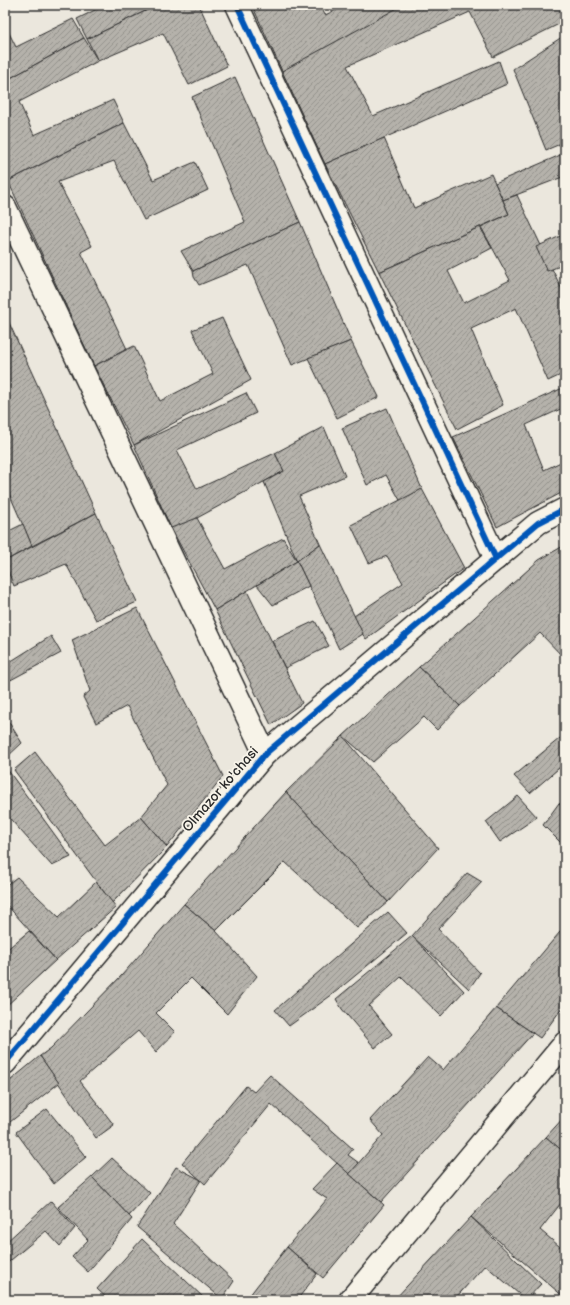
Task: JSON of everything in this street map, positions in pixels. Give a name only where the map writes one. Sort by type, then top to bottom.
[{"type":"street","points":[[237,5],[496,559]]},
{"type":"street","points":[[5,208],[265,754]]},
{"type":"street","name":"Olmazor ko'chasi","points":[[5,1063],[265,754],[538,523],[565,509]]},
{"type":"street","points":[[350,1300],[565,1043]]},
{"type":"building","points":[[105,5],[158,5],[87,39],[77,19]]},
{"type":"building","points":[[158,5],[199,5],[227,66],[189,85],[163,33],[98,61],[87,39]]},
{"type":"building","points":[[252,5],[320,5],[325,15],[347,5],[413,5],[415,10],[282,71]]},
{"type":"building","points":[[403,5],[565,5],[565,21],[493,57],[470,12],[347,66],[373,116],[499,61],[507,84],[325,164],[282,71]]},
{"type":"building","points":[[73,19],[84,38],[5,81],[5,25],[16,47]]},
{"type":"building","points":[[565,35],[565,142],[546,150],[513,69]]},
{"type":"building","points":[[84,38],[98,61],[19,102],[34,135],[113,100],[124,123],[8,181],[5,175],[5,81]]},
{"type":"building","points":[[235,77],[300,222],[193,271],[181,251],[245,222],[192,97]]},
{"type":"building","points":[[124,123],[153,180],[195,162],[208,190],[144,220],[114,161],[58,182],[92,246],[81,252],[127,349],[94,366],[8,181]]},
{"type":"building","points":[[384,138],[414,208],[491,174],[509,214],[379,272],[325,164]]},
{"type":"building","points":[[565,153],[565,176],[503,200],[495,183]]},
{"type":"building","points":[[517,195],[565,296],[565,373],[548,381],[516,308],[471,329],[503,405],[457,429],[379,272],[480,227],[492,248],[448,271],[464,303],[510,280],[481,227],[509,214],[503,200]]},
{"type":"building","points":[[300,222],[351,341],[292,365],[248,265],[199,285],[194,277],[193,271]]},
{"type":"building","points":[[565,234],[565,264],[547,271],[536,247]]},
{"type":"building","points":[[5,314],[96,513],[32,546],[5,484]]},
{"type":"building","points":[[222,318],[251,380],[134,445],[94,366],[134,346],[160,401],[213,374],[192,330]]},
{"type":"building","points":[[351,341],[379,397],[337,418],[308,358]]},
{"type":"building","points":[[565,387],[565,407],[526,425],[544,470],[565,460],[565,491],[497,527],[453,437]]},
{"type":"building","points":[[246,393],[256,413],[177,450],[197,489],[275,453],[284,471],[197,518],[178,531],[171,528],[134,445]]},
{"type":"building","points":[[387,408],[422,489],[401,502],[386,475],[367,485],[342,428]]},
{"type":"building","points":[[324,427],[345,476],[299,496],[320,544],[297,561],[264,482],[284,471],[275,453]]},
{"type":"building","points":[[422,489],[464,568],[366,639],[351,618],[403,583],[387,556],[369,563],[351,525]]},
{"type":"building","points":[[96,513],[137,602],[96,620],[66,564],[14,586],[5,561]]},
{"type":"building","points":[[197,518],[225,569],[283,538],[297,561],[215,610],[171,528]]},
{"type":"building","points":[[23,524],[32,546],[5,561],[5,533]]},
{"type":"building","points":[[320,544],[363,634],[339,649],[297,561]]},
{"type":"building","points":[[565,545],[565,659],[540,633],[460,706],[419,667],[539,560]]},
{"type":"building","points":[[297,561],[309,586],[273,605],[257,585]]},
{"type":"building","points":[[247,591],[302,703],[271,725],[215,610]]},
{"type":"building","points":[[137,608],[223,776],[167,847],[141,817],[167,785],[127,706],[96,723],[83,697],[90,691],[72,640]]},
{"type":"building","points":[[315,621],[329,646],[285,668],[272,641]]},
{"type":"building","points":[[51,636],[61,653],[5,683],[5,665]]},
{"type":"building","points":[[419,667],[460,706],[437,730],[424,717],[373,762],[343,736]]},
{"type":"building","points":[[5,716],[22,743],[5,759]]},
{"type":"building","points":[[565,734],[565,763],[530,793],[514,776]]},
{"type":"building","points":[[343,736],[438,848],[388,902],[286,792]]},
{"type":"building","points":[[35,752],[105,845],[141,817],[167,847],[112,903],[14,770]]},
{"type":"building","points":[[7,769],[71,857],[52,866],[5,813],[5,770]]},
{"type":"building","points":[[286,792],[388,902],[357,928],[285,862],[216,931],[184,904]]},
{"type":"building","points":[[518,796],[537,817],[500,842],[486,822]]},
{"type":"building","points":[[559,803],[565,809],[565,847],[543,825]]},
{"type":"building","points":[[467,873],[482,882],[438,929],[480,973],[469,989],[412,936]]},
{"type":"building","points":[[17,877],[59,917],[96,882],[116,907],[56,960],[5,903],[5,886]]},
{"type":"building","points":[[184,904],[216,931],[257,976],[227,1014],[191,978],[156,1013],[175,1032],[156,1052],[138,1031],[80,1081],[114,1125],[96,1138],[40,1056],[51,1048],[122,975]]},
{"type":"building","points":[[388,912],[407,933],[333,994],[289,1026],[275,1010]]},
{"type":"building","points":[[565,926],[565,1004],[540,1038],[496,1008]]},
{"type":"building","points":[[29,931],[56,960],[5,1007],[5,951]]},
{"type":"building","points":[[412,936],[464,991],[441,1016],[401,977],[369,1006],[392,1034],[375,1048],[342,1009],[336,999]]},
{"type":"building","points":[[496,1008],[533,1033],[381,1202],[349,1174],[383,1135],[370,1120],[428,1057],[443,1070]]},
{"type":"building","points":[[40,1056],[59,1083],[5,1126],[5,1085]]},
{"type":"building","points":[[270,1075],[353,1149],[348,1155],[359,1163],[349,1174],[271,1104],[205,1184],[182,1163],[246,1086],[254,1092]]},
{"type":"building","points":[[47,1109],[86,1157],[54,1184],[16,1132]]},
{"type":"building","points":[[565,1116],[565,1153],[546,1137]]},
{"type":"building","points":[[546,1137],[565,1153],[565,1198],[540,1230],[565,1251],[565,1298],[471,1217]]},
{"type":"building","points":[[112,1158],[150,1193],[129,1216],[92,1177]]},
{"type":"building","points":[[337,1163],[384,1205],[323,1278],[287,1247],[327,1199],[312,1189]]},
{"type":"building","points":[[176,1167],[201,1180],[173,1224],[234,1281],[222,1299],[137,1227]]},
{"type":"building","points":[[92,1177],[132,1219],[88,1272],[72,1257],[88,1240],[58,1207]]},
{"type":"building","points":[[51,1201],[75,1228],[60,1246],[46,1231],[5,1265],[5,1243]]},
{"type":"building","points":[[471,1217],[541,1284],[526,1300],[485,1265],[454,1300],[394,1300]]},
{"type":"building","points":[[142,1239],[205,1299],[109,1300],[97,1289]]},
{"type":"building","points":[[287,1247],[317,1274],[297,1300],[246,1300]]},
{"type":"cycle path","points":[[237,5],[496,559]]},
{"type":"cycle path","points":[[5,1063],[265,754],[538,523],[565,509]]}]
